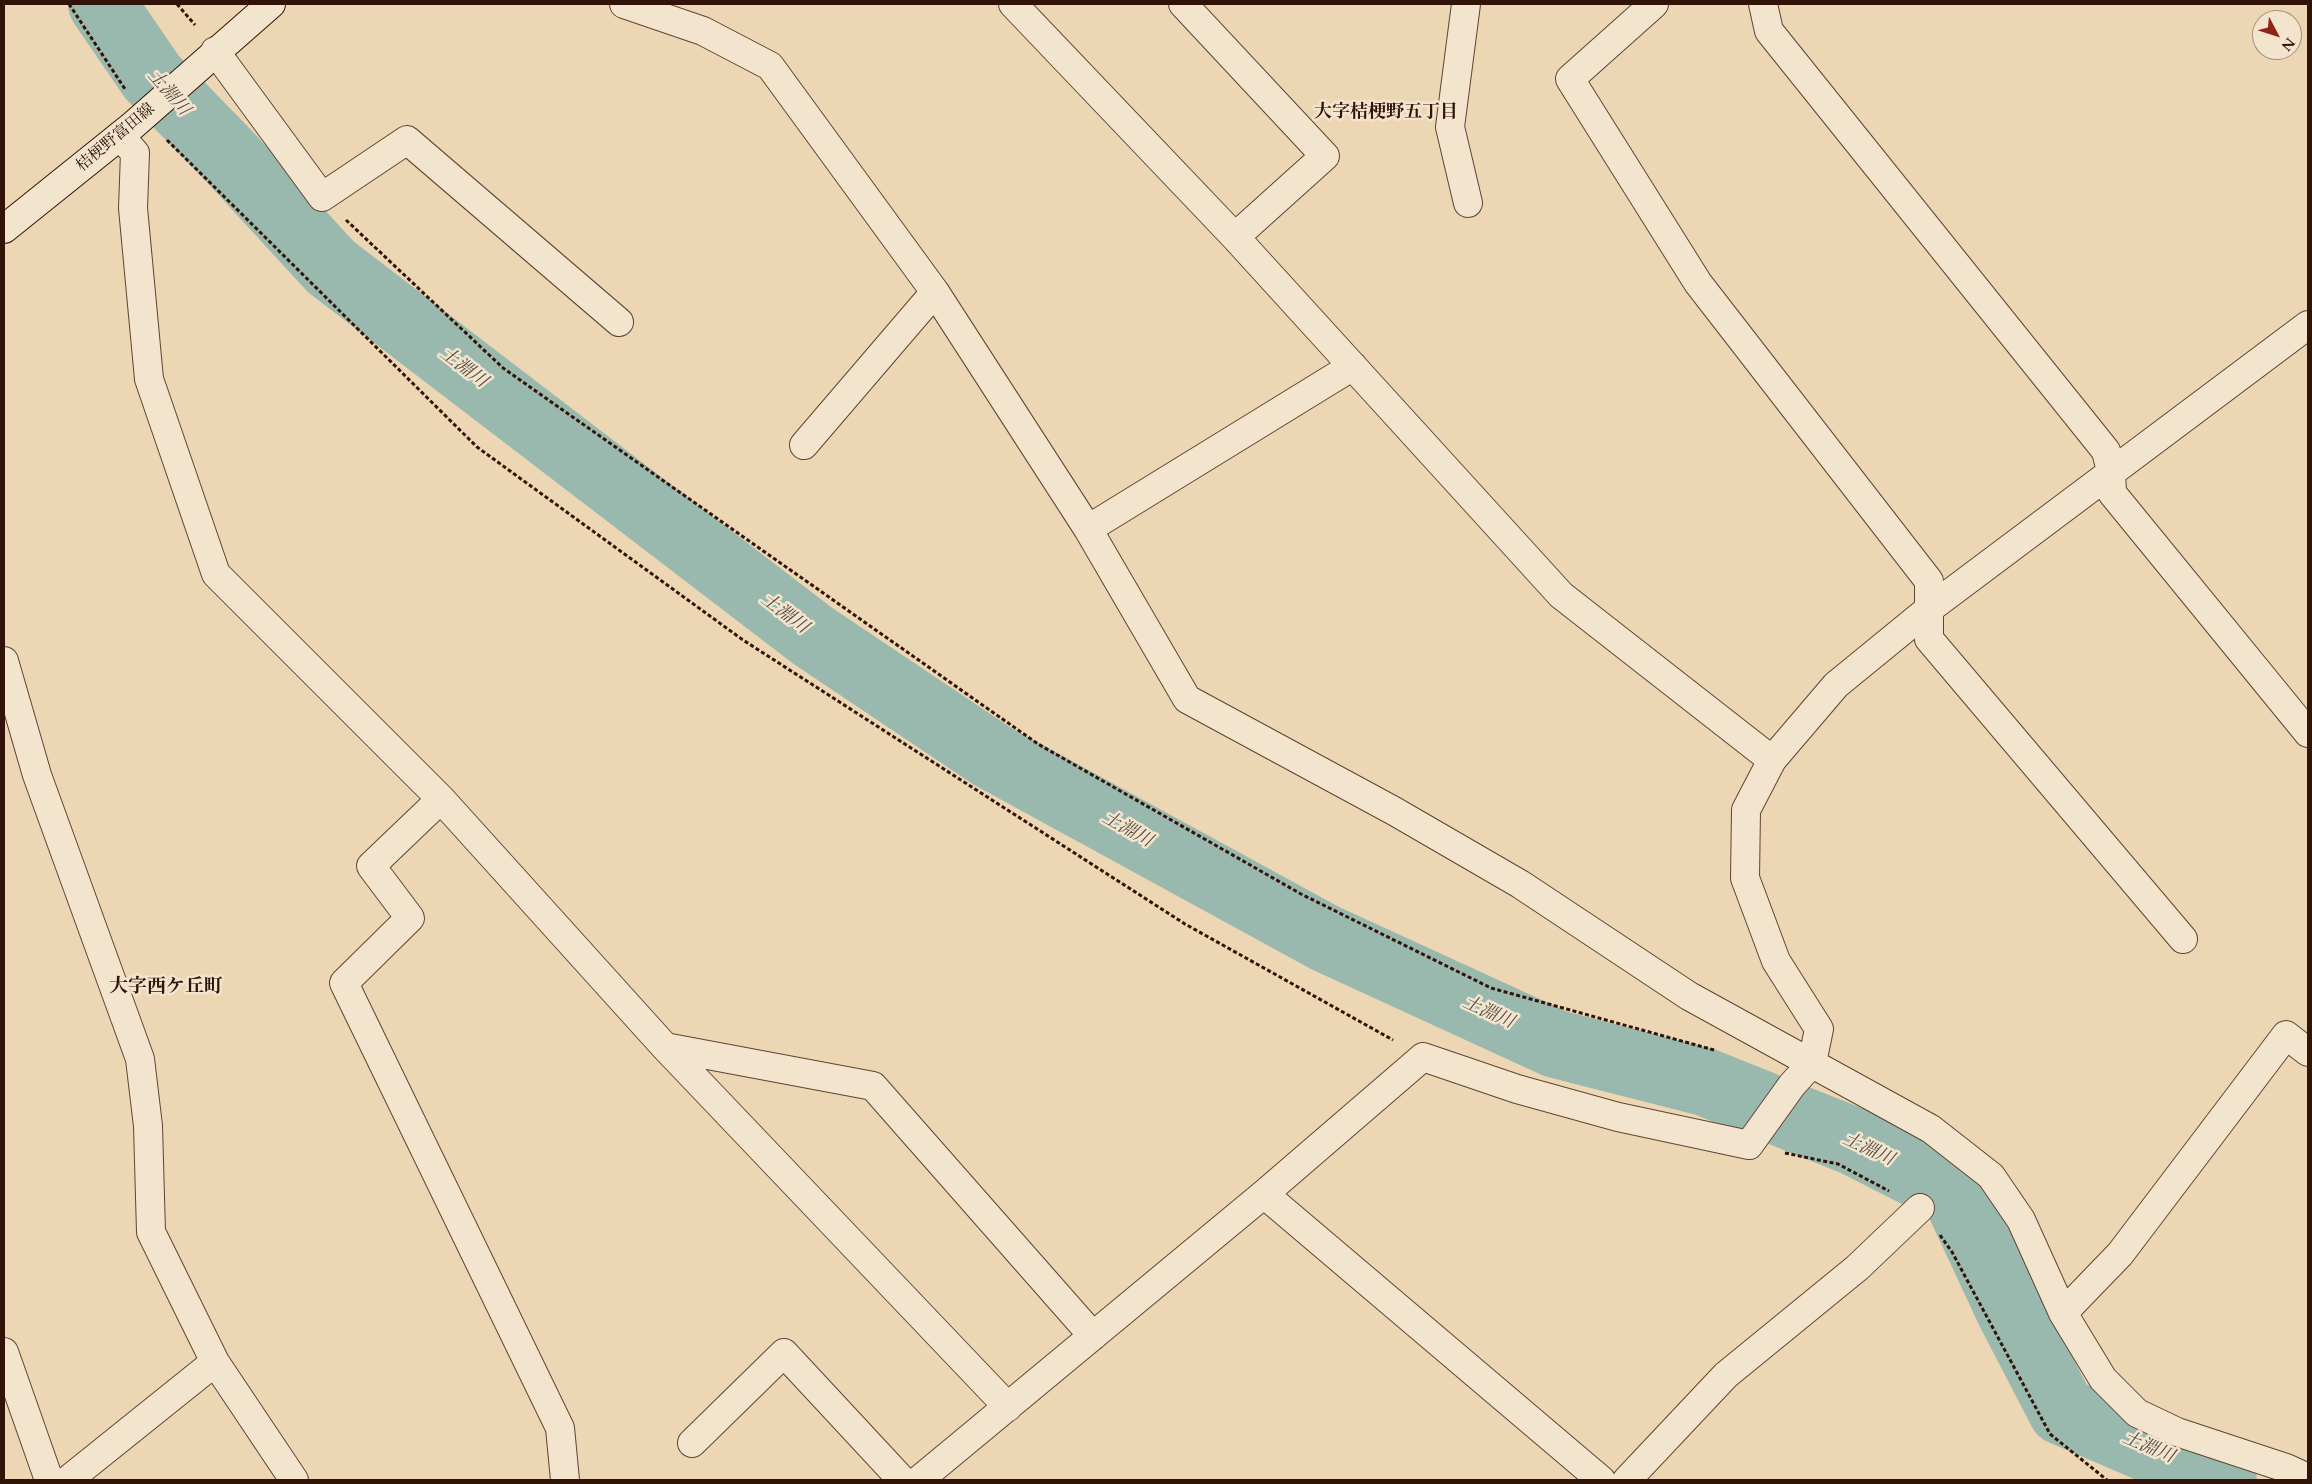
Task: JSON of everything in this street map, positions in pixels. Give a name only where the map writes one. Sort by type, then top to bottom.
[{"type":"street","name":"桔梗野富田線","points":[[4,229],[120,136],[271,4]]},
{"type":"street","points":[[624,4],[703,31],[770,66],[935,292],[1088,529],[1186,699],[1394,811],[1520,884],[1689,996],[1931,1128],[1992,1176],[2021,1220],[2063,1314],[2103,1379],[2137,1413],[2177,1432],[2286,1468],[2308,1478]]},
{"type":"street","points":[[1014,4],[1235,237],[1561,595],[1772,760]]},
{"type":"street","points":[[1183,4],[1325,156],[1235,237]]},
{"type":"street","points":[[1466,4],[1450,127],[1468,203]]},
{"type":"street","points":[[1654,4],[1570,79],[1698,283],[1930,581],[1929,639],[2183,939]]},
{"type":"street","points":[[1763,4],[1768,31],[2106,451],[2112,493],[2308,733]]},
{"type":"street","points":[[211,55],[322,197],[407,140],[619,322]]},
{"type":"street","points":[[120,136],[135,153],[134,208],[149,378],[216,574],[440,799],[665,1047],[1008,1407]]},
{"type":"street","points":[[804,445],[935,292]]},
{"type":"street","points":[[919,1480],[1264,1194],[1423,1057],[1517,1089],[1618,1117],[1753,1139],[1792,1085],[1812,1063],[1819,1029],[1776,961],[1745,878],[1746,810],[1772,760],[1836,685],[1929,609],[2110,471],[2308,325]]},
{"type":"street","points":[[1088,529],[1353,366]]},
{"type":"street","points":[[4,661],[37,775],[140,1059],[148,1126],[151,1232],[215,1362],[294,1480]]},
{"type":"street","points":[[440,799],[371,866],[410,918],[344,983],[560,1428],[565,1480]]},
{"type":"street","points":[[2063,1314],[2120,1254],[2286,1035],[2308,1052]]},
{"type":"street","points":[[665,1047],[873,1086],[1093,1336]]},
{"type":"street","points":[[1264,1194],[1601,1480]]},
{"type":"street","points":[[1627,1480],[1726,1375],[1857,1268],[1920,1208]]},
{"type":"street","points":[[4,1352],[49,1480]]},
{"type":"street","points":[[692,1443],[784,1353],[902,1480]]},
{"type":"street","points":[[68,1480],[215,1362]]},
{"type":"path","points":[[69,4],[147,113],[477,447],[743,640],[1185,924],[1423,1057]]},
{"type":"path","points":[[322,197],[503,368],[1038,744],[1301,894],[1491,988],[1719,1052]]},
{"type":"path","points":[[1753,1139],[1838,1164],[1920,1208],[1952,1252],[2050,1434],[2107,1480]]},
{"type":"waterway","name":"土淵川","points":[[102,4],[152,77],[229,156],[331,267],[813,636],[992,756],[1325,938],[1556,1044],[1705,1082],[1855,1142],[1955,1193],[2009,1309],[2062,1411],[2223,1480]]},
{"type":"district","name":"大字桔梗野五丁目","points":[[1386,113]]},
{"type":"district","name":"大字西ケ丘町","points":[[166,988]]}]
